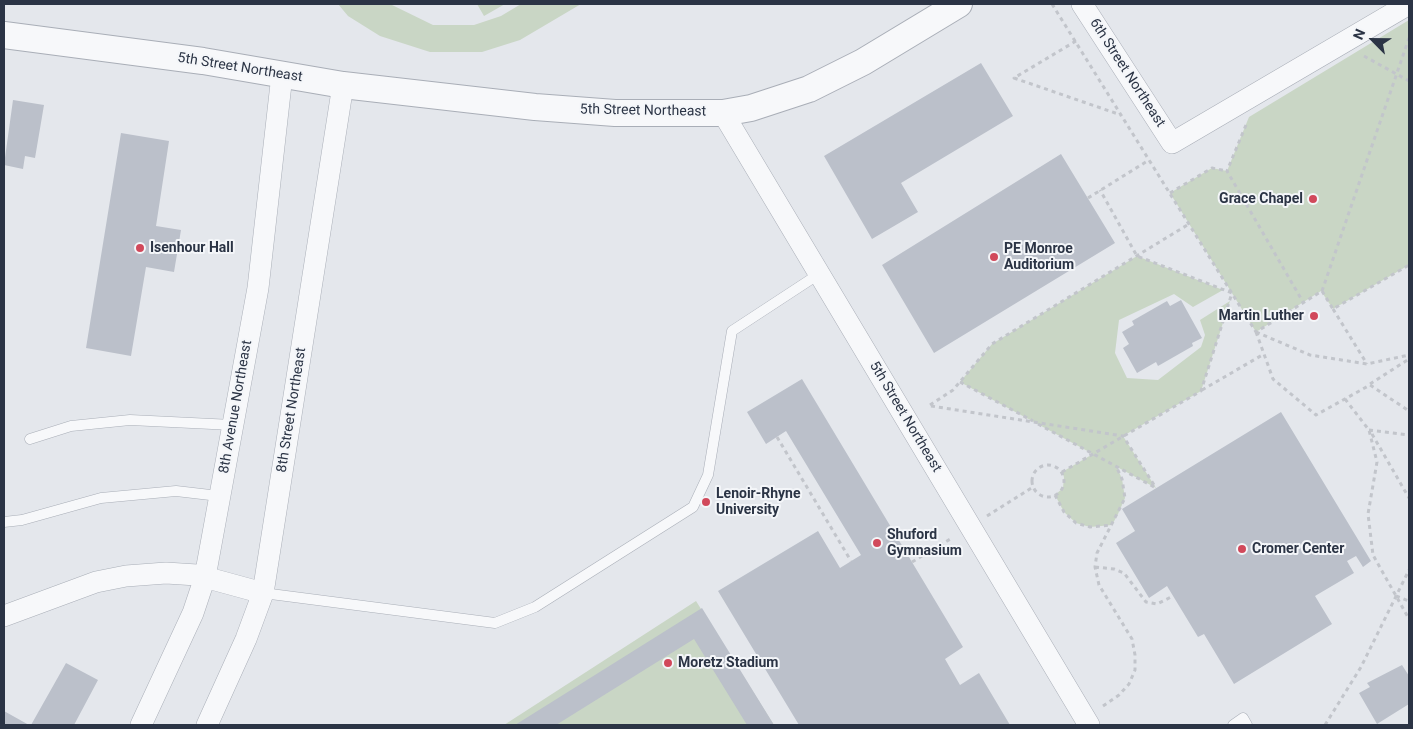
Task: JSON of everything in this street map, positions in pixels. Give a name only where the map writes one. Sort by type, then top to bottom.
[{"type":"street","points":[[723,113],[751,108],[809,89],[863,62],[959,4]]},
{"type":"street","name":"6th Street Northeast","points":[[1082,4],[1172,143],[1409,4]]},
{"type":"street","name":"5th Street Northeast","points":[[4,34],[203,61],[343,85],[535,107],[615,113],[723,113],[1089,725]]},
{"type":"street","name":"8th Avenue Northeast","points":[[142,725],[193,613],[205,577],[258,288],[282,75]]},
{"type":"street","name":"8th Street Northeast","points":[[207,725],[242,648],[263,593],[343,85]]},
{"type":"street","points":[[4,616],[96,582],[126,576],[166,573],[205,577],[263,593]]},
{"type":"lane","points":[[263,593],[487,622],[507,620],[535,607],[694,507],[708,475],[732,331],[819,274]]},
{"type":"lane","points":[[30,439],[71,426],[130,420],[233,425]]},
{"type":"lane","points":[[4,522],[22,520],[101,498],[176,491],[219,496]]},
{"type":"lane","points":[[1233,725],[1243,718],[1247,725]]},
{"type":"path","points":[[1052,4],[1256,332],[1273,379],[1316,416],[1370,385],[1409,359]]},
{"type":"path","points":[[1256,332],[1322,291],[1409,38]]},
{"type":"path","points":[[1076,41],[1014,78],[1122,115]]},
{"type":"path","points":[[1357,52],[1409,81]]},
{"type":"path","points":[[1227,171],[1248,117]]},
{"type":"path","points":[[1088,198],[1149,160]]},
{"type":"path","points":[[1170,193],[1212,168],[1227,171],[1303,302]]},
{"type":"path","points":[[1100,190],[1136,256],[1232,293]]},
{"type":"path","points":[[960,382],[1035,422],[1156,488],[1123,436],[1035,422],[930,405],[953,390],[992,344],[1189,224]]},
{"type":"path","points":[[1333,309],[1409,265]]},
{"type":"path","points":[[1322,291],[1367,364]]},
{"type":"path","points":[[1201,391],[1232,293]]},
{"type":"path","points":[[1256,332],[1310,356],[1367,364],[1409,356]]},
{"type":"path","points":[[1062,472],[1264,354]]},
{"type":"path","points":[[1370,385],[1409,411]]},
{"type":"path","points":[[1345,399],[1369,430],[1409,498]]},
{"type":"path","points":[[1369,430],[1409,435]]},
{"type":"path","points":[[1369,430],[1377,462],[1368,514],[1373,555],[1409,619]]},
{"type":"path","points":[[777,437],[851,562]]},
{"type":"path","points":[[1043,465],[1054,465],[1062,472],[1064,477],[1063,488],[1055,495],[1044,497],[1035,491],[1032,476],[1043,465]]},
{"type":"path","points":[[1108,703],[1129,684],[1135,670],[1132,639],[1100,585],[1095,567],[1097,552],[1125,498],[1122,478],[1116,466]]},
{"type":"path","points":[[1055,495],[1064,512],[1076,523],[1090,527],[1112,526]]},
{"type":"path","points":[[1095,567],[1114,568],[1124,573],[1146,602],[1157,604],[1173,596]]},
{"type":"path","points":[[1325,725],[1361,667],[1409,570]]},
{"type":"path","points":[[1396,596],[1409,601]]},
{"type":"green space","points":[[338,4],[390,4],[433,25],[474,25],[501,16],[521,4],[581,4],[520,40],[482,52],[430,52],[380,36],[348,16]]},
{"type":"green space","points":[[477,4],[505,4],[484,16]]},
{"type":"green space","points":[[1409,20],[1409,265],[1333,309],[1321,291],[1256,332],[1170,193],[1212,168],[1227,171],[1249,117]]},
{"type":"green space","points":[[1137,256],[1223,290],[1193,307],[1174,294],[1119,320],[1115,353],[1127,378],[1158,380],[1201,347],[1205,335],[1200,320],[1230,301],[1201,391],[1123,436],[1156,488],[1117,467],[1122,479],[1125,498],[1118,514],[1112,525],[1090,527],[1076,523],[1064,512],[1055,495],[1063,488],[1064,477],[1062,472],[1093,454],[960,382],[992,344]]},
{"type":"green space","name":"Moretz Stadium","points":[[696,601],[774,725],[504,725]]},
{"type":"building","points":[[981,63],[1013,116],[901,183],[918,212],[872,239],[824,156]]},
{"type":"building","points":[[13,100],[44,105],[35,158],[25,156],[23,169],[4,165]]},
{"type":"building","name":"Isenhour Hall","points":[[121,133],[169,141],[156,226],[181,230],[174,272],[146,267],[131,356],[86,348]]},
{"type":"building","name":"PE Monroe Auditorium","points":[[1061,154],[1115,243],[934,353],[882,265]]},
{"type":"building","points":[[1181,300],[1202,338],[1192,343],[1193,346],[1158,366],[1156,362],[1137,373],[1123,348],[1129,344],[1122,332],[1134,325],[1132,321],[1167,301],[1170,306]]},
{"type":"building","name":"Shuford Gymnasium","points":[[802,379],[963,647],[945,659],[960,685],[979,673],[1010,725],[799,725],[718,591],[818,531],[840,568],[861,555],[786,431],[766,444],[747,412]]},
{"type":"building","name":"Cromer Center","points":[[1281,412],[1371,561],[1363,567],[1356,556],[1347,561],[1354,573],[1315,596],[1332,624],[1234,684],[1204,634],[1198,637],[1167,586],[1149,598],[1116,543],[1135,531],[1122,509]]},
{"type":"building","points":[[702,608],[774,725],[747,725],[694,639],[556,725],[515,725]]},
{"type":"building","points":[[66,663],[98,680],[74,725],[31,725]]},
{"type":"building","points":[[1402,665],[1409,676],[1409,704],[1377,724],[1359,693],[1370,687],[1367,683]]},
{"type":"building","points":[[4,711],[29,725],[4,725]]},
{"type":"place","name":"Grace Chapel","points":[[1313,199]]},
{"type":"place","name":"Isenhour Hall","points":[[140,248]]},
{"type":"place","name":"PE Monroe Auditorium","points":[[994,257]]},
{"type":"place","name":"Martin Luther","points":[[1314,316]]},
{"type":"place","name":"Lenoir-Rhyne University","points":[[706,502]]},
{"type":"place","name":"Shuford Gymnasium","points":[[877,543]]},
{"type":"place","name":"Cromer Center","points":[[1242,549]]},
{"type":"place","name":"Moretz Stadium","points":[[668,663]]}]
